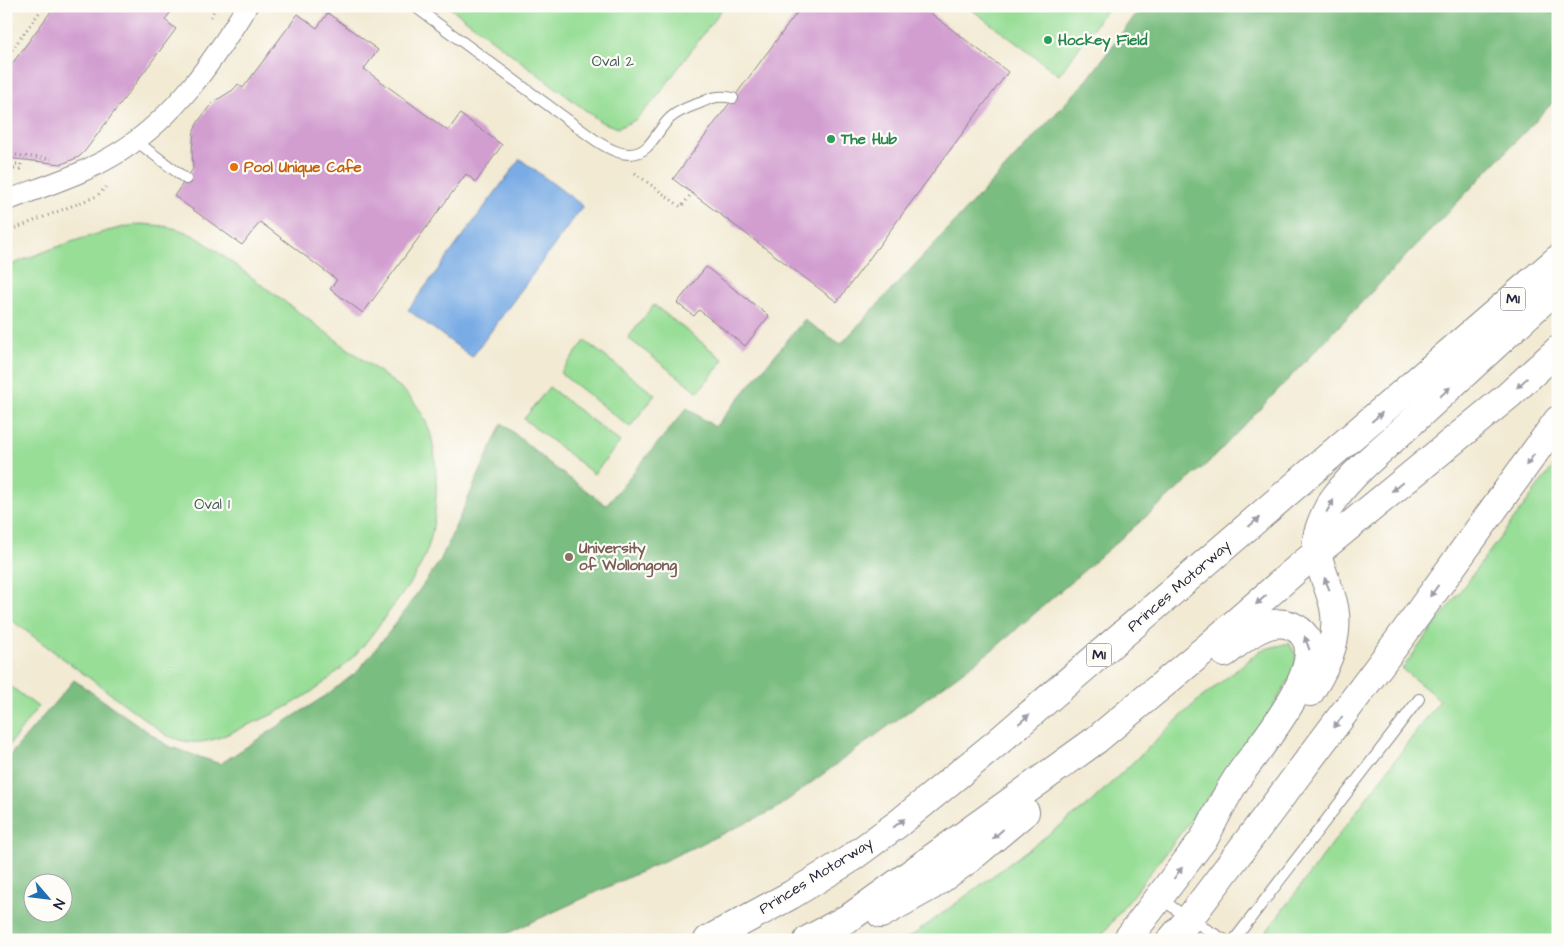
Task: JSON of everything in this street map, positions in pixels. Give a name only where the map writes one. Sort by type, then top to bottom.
[{"type":"main road","name":"Princes Motorway","points":[[708,940],[791,895],[847,861],[899,823],[1020,723],[1558,259]]},
{"type":"main road","points":[[1126,940],[1205,837],[1310,693],[1331,653],[1336,621],[1335,609],[1317,552],[1318,535],[1325,515],[1335,497],[1350,480],[1558,287]]},
{"type":"main road","points":[[808,940],[852,916],[1096,740],[1208,647],[1317,552],[1508,396],[1558,350]]},
{"type":"main road","points":[[1171,940],[1236,858],[1404,633],[1558,420]]},
{"type":"main road","points":[[824,940],[867,922],[932,886],[970,859],[1031,806],[1244,637],[1267,626],[1286,624],[1302,633],[1307,640],[1310,650],[1304,676],[1286,709],[1239,775],[1205,837]]},
{"type":"street","points":[[6,201],[93,166],[136,141],[157,123],[191,88],[213,60],[241,10]]},
{"type":"lane","points":[[414,6],[591,137],[615,151],[626,154],[637,153],[646,148],[669,119],[680,111],[721,95],[733,98]]},
{"type":"lane","points":[[136,141],[186,180]]},
{"type":"lane","points":[[1234,940],[1419,699]]},
{"type":"lane","points":[[1159,897],[1189,919],[1224,940]]},
{"type":"path","points":[[6,58],[44,6]]},
{"type":"path","points":[[211,18],[216,6]]},
{"type":"path","points":[[6,44],[13,49]]},
{"type":"path","points":[[6,154],[54,159]]},
{"type":"path","points":[[6,164],[21,164],[20,169],[6,169]]},
{"type":"path","points":[[635,173],[681,207],[692,193]]},
{"type":"path","points":[[6,232],[97,196],[109,184]]},
{"type":"green space","name":"Oval 2","points":[[448,6],[724,6],[654,101],[635,120],[618,128],[601,122]]},
{"type":"green space","name":"Hockey Field","points":[[967,6],[1109,6],[1059,75]]},
{"type":"green space","points":[[1142,6],[1558,6],[1558,97],[1210,461],[996,647],[774,810],[493,940],[6,940],[6,760],[74,680],[168,746],[220,764],[325,696],[357,672],[390,631],[440,561],[502,423],[554,467],[606,505],[687,408],[715,427],[804,320],[841,344],[1088,79]]},
{"type":"green space","name":"Oval 1","points":[[140,224],[174,228],[204,242],[401,388],[411,398],[424,418],[429,428],[434,451],[436,501],[427,551],[407,588],[362,647],[330,678],[291,705],[263,719],[208,741],[189,742],[166,735],[6,616],[6,267],[89,236]]},
{"type":"green space","points":[[654,305],[724,360],[698,392],[628,338]]},
{"type":"green space","points":[[585,341],[655,395],[630,427],[560,373]]},
{"type":"green space","points":[[549,387],[620,442],[594,474],[524,419]]},
{"type":"green space","points":[[1558,460],[1558,940],[1260,940],[1440,700],[1402,669]]},
{"type":"green space","points":[[1289,643],[1296,655],[1294,672],[1252,741],[1098,940],[904,940],[1088,805],[1195,703],[1261,650]]},
{"type":"green space","points":[[6,683],[38,707],[7,748],[6,747]]},
{"type":"water","points":[[520,159],[583,206],[472,357],[408,310]]},
{"type":"building","points":[[55,6],[175,6],[165,20],[176,29],[79,157],[62,164],[6,158],[6,72]]},
{"type":"building","name":"The Hub","points":[[802,6],[921,6],[1008,72],[837,302],[673,179]]},
{"type":"building","points":[[328,13],[378,50],[364,69],[448,131],[460,114],[502,145],[476,182],[466,174],[363,313],[330,289],[337,280],[260,222],[242,245],[174,196],[193,169],[194,131],[209,107],[233,90],[238,84],[243,88],[298,14],[317,28]]},
{"type":"building","points":[[706,267],[769,316],[745,346],[699,310],[694,316],[677,303]]},
{"type":"place","name":"Hockey Field","points":[[1048,40]]},
{"type":"place","name":"The Hub","points":[[831,139]]},
{"type":"place","name":"Pool Unique Cafe","points":[[234,167]]},
{"type":"place","name":"University of Wollongong","points":[[569,557]]}]
